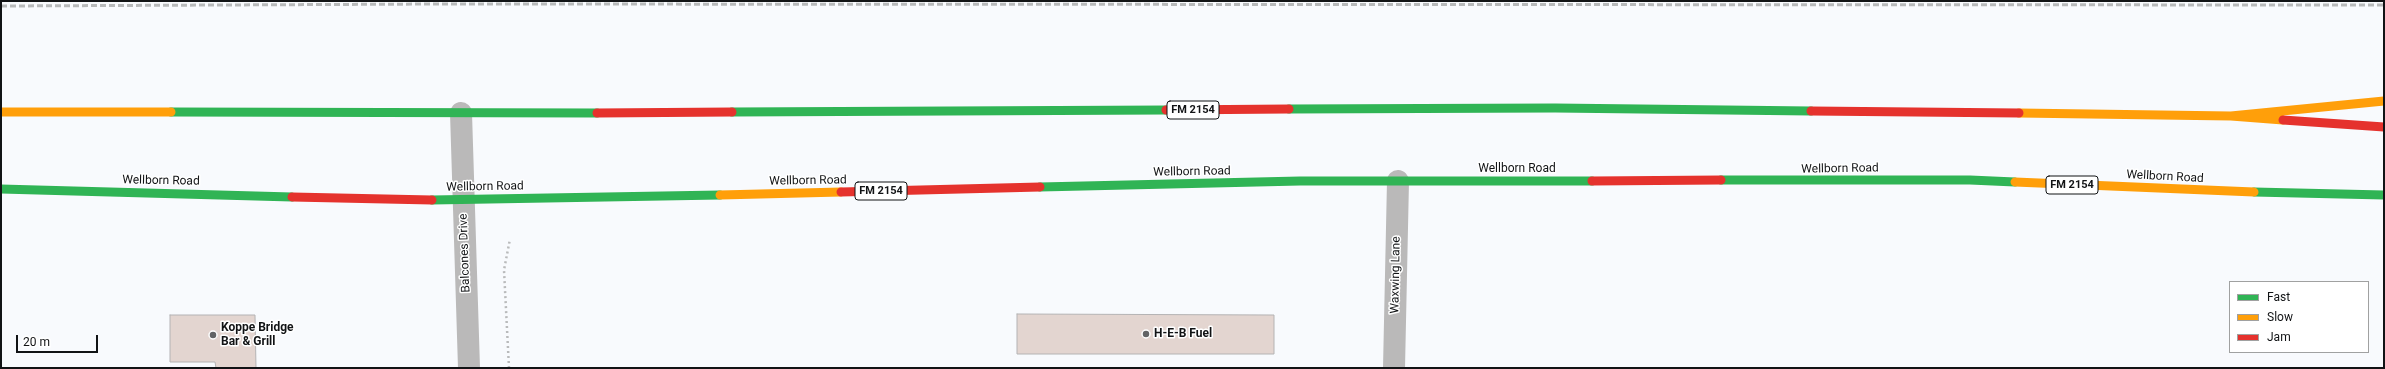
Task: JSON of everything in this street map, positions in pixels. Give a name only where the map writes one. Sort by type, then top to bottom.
[{"type":"main road","points":[[2231,116],[2384,101]]},
{"type":"main road","name":"FM 2154","points":[[1,112],[461,113],[1555,108],[2231,116],[2384,127]]},
{"type":"main road","name":"Wellborn Road","points":[[1,189],[463,200],[1300,181],[1970,180],[2229,192],[2384,195]]},
{"type":"street","name":"Balcones Drive","points":[[461,113],[469,368]]},
{"type":"street","name":"Waxwing Lane","points":[[1394,368],[1398,181]]},
{"type":"path","points":[[509,368],[504,270],[510,239]]},
{"type":"building","name":"H-E-B Fuel","points":[[1017,314],[1274,315],[1274,354],[1017,354]]},
{"type":"building","name":"Koppe Bridge Bar & Grill","points":[[170,315],[255,315],[256,368],[216,368],[215,362],[170,362]]},
{"type":"railway","points":[[1,6],[436,4],[2384,5]]},
{"type":"traffic: fast","points":[[1289,109],[1555,108],[1811,111]]},
{"type":"traffic: fast","points":[[732,112],[1166,110]]},
{"type":"traffic: fast","points":[[171,112],[597,113]]},
{"type":"traffic: fast","points":[[1721,180],[1970,180],[2015,182]]},
{"type":"traffic: fast","points":[[1040,187],[1300,181],[1592,181]]},
{"type":"traffic: fast","points":[[1,189],[292,197]]},
{"type":"traffic: fast","points":[[2254,192],[2384,195]]},
{"type":"traffic: fast","points":[[432,200],[720,195]]},
{"type":"traffic: slow","points":[[2231,116],[2384,101]]},
{"type":"traffic: slow","points":[[1,112],[171,112]]},
{"type":"traffic: slow","points":[[2019,113],[2231,116],[2283,120]]},
{"type":"traffic: slow","points":[[2015,182],[2254,192]]},
{"type":"traffic: slow","points":[[720,195],[841,192]]},
{"type":"traffic: jam","points":[[1166,110],[1289,109]]},
{"type":"traffic: jam","points":[[1811,111],[2019,113]]},
{"type":"traffic: jam","points":[[597,113],[732,112]]},
{"type":"traffic: jam","points":[[2283,120],[2384,127]]},
{"type":"traffic: jam","points":[[1592,181],[1721,180]]},
{"type":"traffic: jam","points":[[841,192],[1040,187]]},
{"type":"traffic: jam","points":[[292,197],[432,200]]},
{"type":"place","name":"H-E-B Fuel","points":[[1146,334]]},
{"type":"place","name":"Koppe Bridge Bar & Grill","points":[[213,335]]}]
